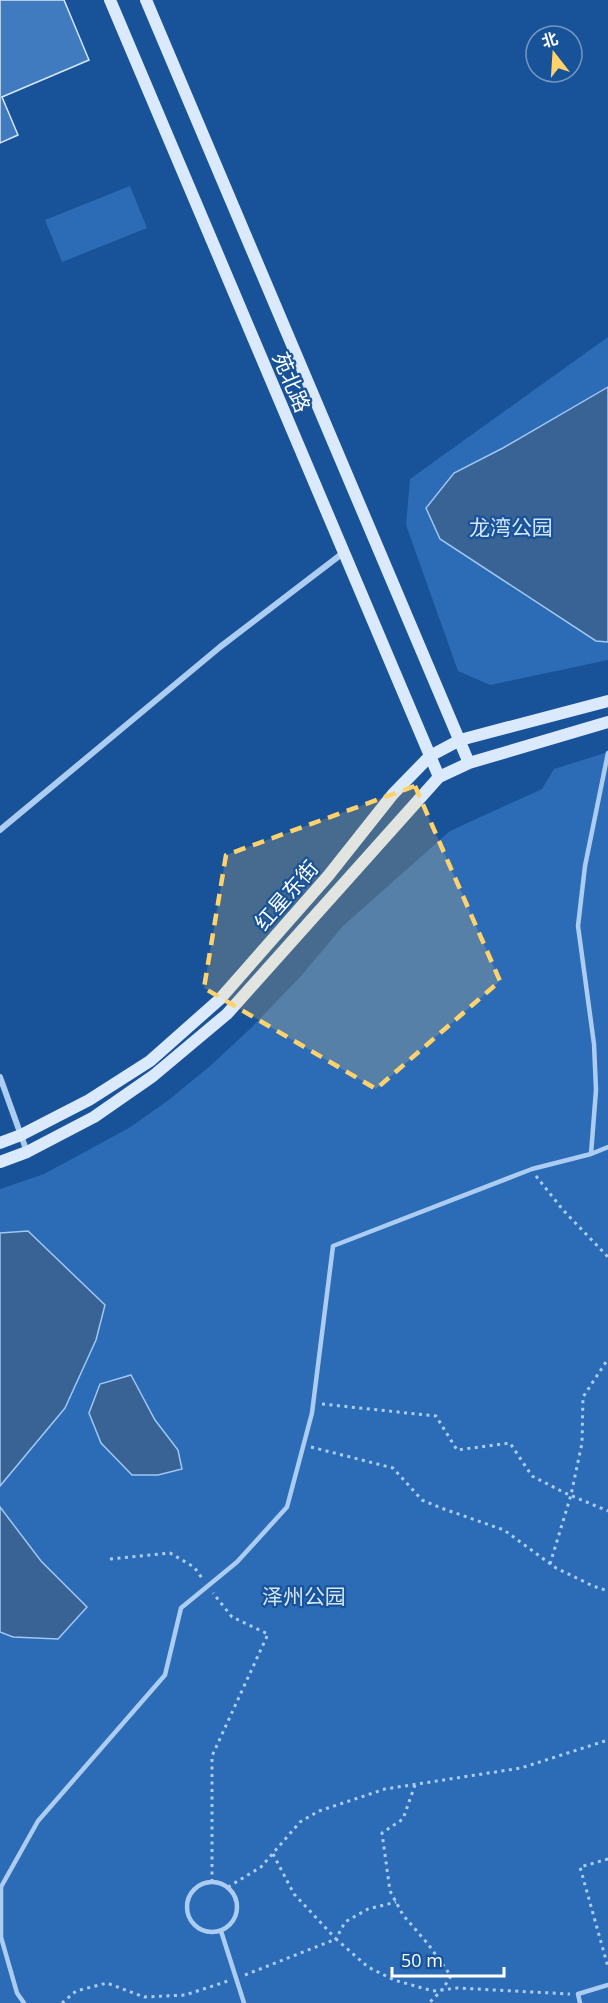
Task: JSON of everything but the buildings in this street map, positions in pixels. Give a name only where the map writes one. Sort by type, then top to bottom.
[{"type":"main road","name":"苑北路","points":[[110,0],[439,777]]},
{"type":"main road","name":"苑北路","points":[[146,0],[469,763]]},
{"type":"main road","name":"红星东街","points":[[0,1143],[21,1135],[89,1100],[150,1060],[220,999],[328,876],[393,794],[430,756],[460,740],[608,701]]},
{"type":"main road","name":"红星东街","points":[[0,1162],[27,1152],[94,1117],[153,1076],[227,1014],[439,777],[469,763],[608,722]]},
{"type":"street","points":[[0,830],[220,647],[343,554]]},
{"type":"street","points":[[0,1077],[27,1152]]},
{"type":"lane","points":[[591,1154],[596,1090],[594,1044],[578,926],[585,866],[608,753]]},
{"type":"lane","points":[[24,2003],[17,1994],[1,1937],[1,1887],[38,1821],[165,1675],[181,1608],[237,1562],[287,1507],[313,1403],[333,1246],[532,1169],[608,1148]]},
{"type":"lane","points":[[212,1882],[228,1887],[237,1902],[234,1919],[221,1931],[204,1931],[197,1928],[188,1915],[188,1899],[191,1892],[204,1883],[212,1882]]},
{"type":"lane","points":[[221,1931],[244,2003]]},
{"type":"lane","points":[[580,2003],[578,1994],[608,1985]]},
{"type":"path","points":[[532,1169],[563,1210],[608,1257]]},
{"type":"path","points":[[550,1563],[571,1496],[582,1443],[583,1397],[608,1359]]},
{"type":"path","points":[[313,1403],[436,1416],[457,1450],[510,1443],[532,1476],[571,1496],[608,1511]]},
{"type":"path","points":[[303,1445],[393,1468],[422,1500],[504,1530],[550,1563],[593,1586],[608,1591]]},
{"type":"path","points":[[110,1559],[170,1553],[194,1567],[232,1617],[268,1634],[212,1756],[212,1882]]},
{"type":"path","points":[[228,1887],[261,1867],[300,1822],[320,1811],[385,1789],[521,1768],[608,1740]]},
{"type":"path","points":[[415,1785],[403,1819],[382,1833],[390,1891],[403,1915],[451,1976],[442,1990],[429,2003]]},
{"type":"path","points":[[273,1854],[294,1894],[336,1939],[368,1967],[394,1980],[433,1991],[457,1988],[578,1994]]},
{"type":"path","points":[[608,1859],[580,1867],[608,1967]]},
{"type":"path","points":[[62,2003],[76,1991],[106,1983],[144,1997],[185,1995],[336,1939],[345,1922],[368,1909],[396,1902]]},
{"type":"highlighted area","points":[[415,786],[500,981],[376,1089],[204,988],[226,855]]},
{"type":"green space","points":[[130,186],[147,228],[62,262],[45,220]]},
{"type":"green space","name":"龙湾公园","points":[[608,337],[608,660],[490,685],[458,671],[406,525],[410,479]]},
{"type":"green space","name":"泽州公园","points":[[608,752],[608,2003],[0,2003],[0,1189],[44,1174],[129,1128],[166,1102],[209,1067],[251,1028],[301,976],[343,926],[450,831],[542,789],[554,769]]},
{"type":"shaded area","points":[[608,387],[608,642],[596,641],[440,539],[426,508],[454,473],[503,448]]},
{"type":"shaded area","points":[[28,1231],[105,1305],[96,1340],[65,1408],[0,1486],[0,1233]]},
{"type":"shaded area","points":[[131,1375],[155,1420],[178,1450],[182,1469],[158,1475],[132,1475],[101,1443],[89,1413],[100,1384]]},
{"type":"shaded area","points":[[0,1507],[41,1561],[87,1607],[58,1639],[13,1637],[0,1632]]}]
